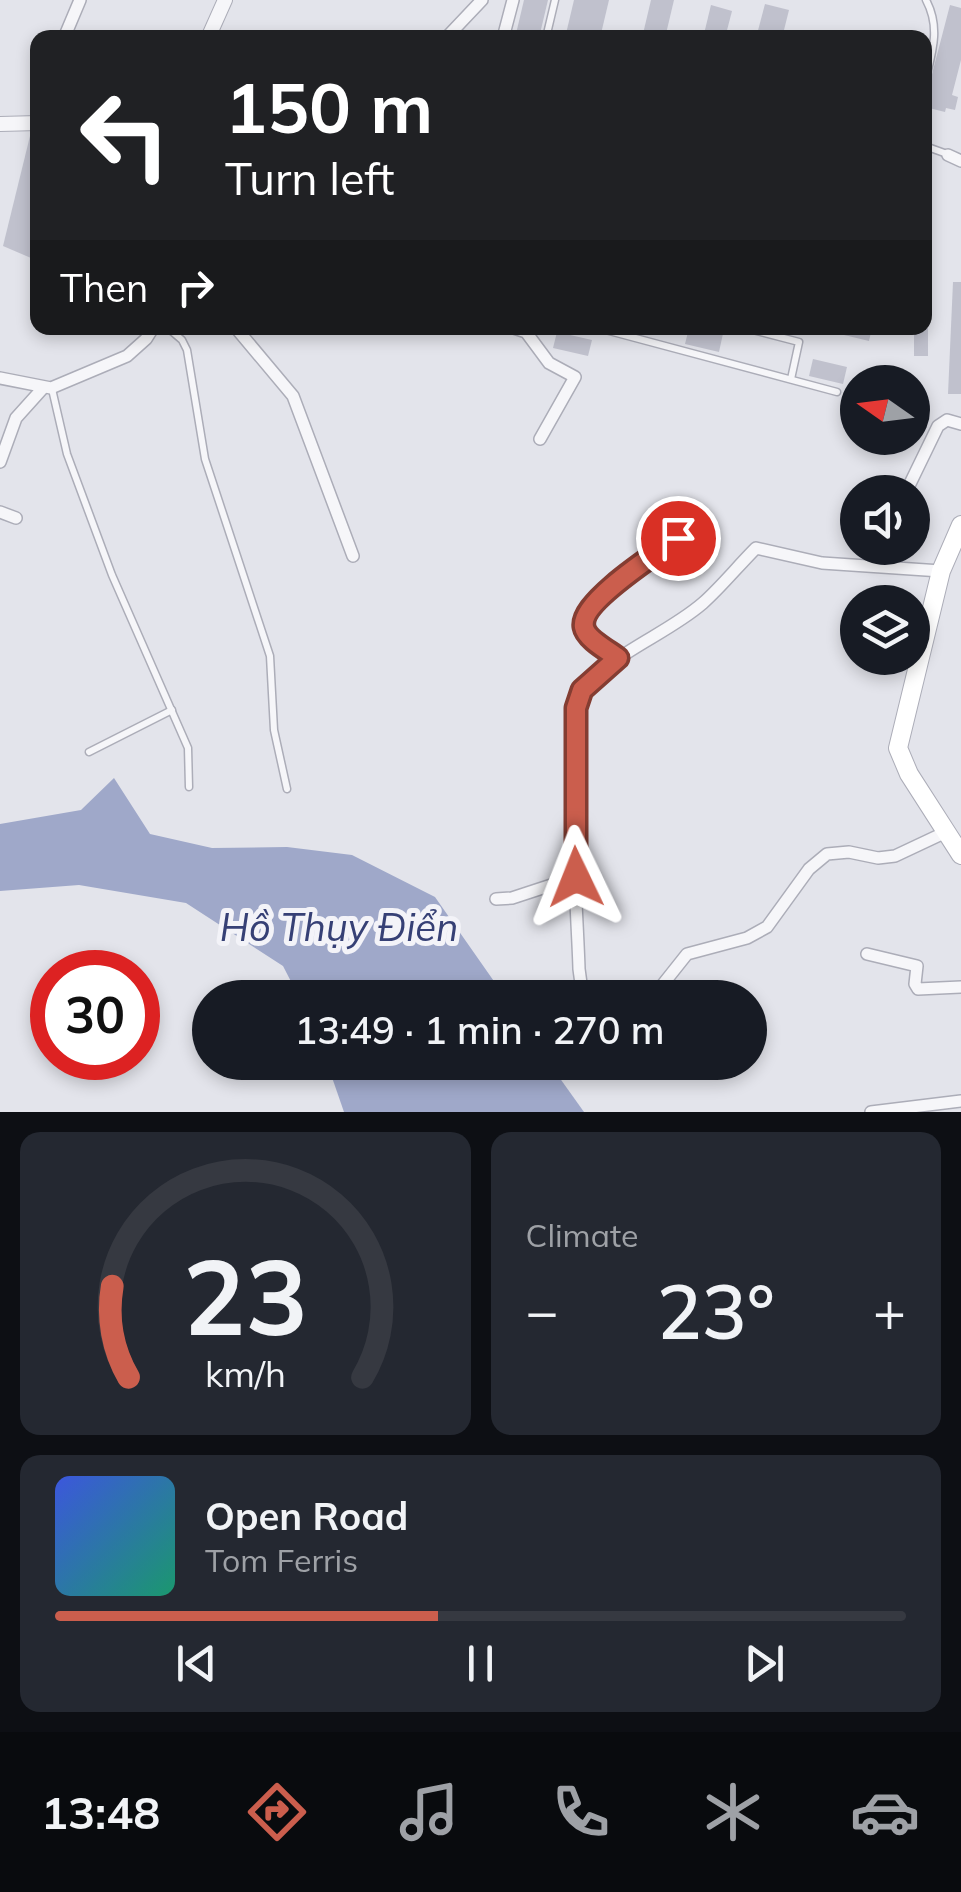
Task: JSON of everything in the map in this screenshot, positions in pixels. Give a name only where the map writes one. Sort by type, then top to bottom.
[{"type":"main road","points":[[955,841],[898,752],[941,571],[961,525]]},
{"type":"street","points":[[67,30],[80,0]]},
{"type":"street","points":[[454,30],[482,0]]},
{"type":"street","points":[[505,30],[512,0]]},
{"type":"street","points":[[210,30],[219,2]]},
{"type":"street","points":[[0,124],[30,123]]},
{"type":"street","points":[[948,155],[961,160]]},
{"type":"street","points":[[0,462],[16,418],[47,388],[127,356],[146,335]]},
{"type":"street","points":[[242,335],[293,396],[353,556]]},
{"type":"street","points":[[528,335],[549,363],[576,377],[540,440]]},
{"type":"street","points":[[0,378],[47,388]]},
{"type":"street","points":[[914,475],[938,426],[947,420],[961,424]]},
{"type":"street","points":[[0,512],[16,518]]},
{"type":"street","points":[[618,658],[584,627],[590,607],[678,538]]},
{"type":"street","points":[[581,980],[576,708],[582,690],[618,658],[704,602],[756,548],[822,563],[941,571]]},
{"type":"street","points":[[666,980],[687,954],[746,938],[767,927],[809,869],[827,854],[849,852],[878,858],[955,841]]},
{"type":"street","points":[[496,899],[512,898],[576,877]]},
{"type":"street","points":[[867,954],[917,966],[915,984],[920,990],[961,987]]},
{"type":"street","points":[[870,1112],[961,1101]]},
{"type":"lane","points":[[548,30],[554,0]]},
{"type":"lane","points":[[926,0],[934,17],[932,53]]},
{"type":"lane","points":[[932,149],[948,155]]},
{"type":"lane","points":[[176,335],[187,350],[205,459],[270,656],[274,730],[287,790]]},
{"type":"lane","points":[[624,335],[837,392]]},
{"type":"lane","points":[[772,335],[799,342],[791,380]]},
{"type":"lane","points":[[47,388],[112,575],[188,748],[189,787]]},
{"type":"lane","points":[[90,752],[172,710]]},
{"type":"water","name":"Hồ Thụy Điển","points":[[114,778],[150,834],[212,848],[287,847],[352,855],[435,897],[493,980],[290,980],[283,966],[186,903],[79,885],[0,891],[0,824],[81,810]]},
{"type":"water","points":[[333,1080],[561,1080],[584,1112],[344,1112]]},
{"type":"building","points":[[524,0],[548,0],[541,30],[517,30]]},
{"type":"building","points":[[574,0],[609,0],[602,30],[567,30]]},
{"type":"building","points":[[651,0],[674,0],[667,30],[644,30]]},
{"type":"building","points":[[765,4],[789,10],[784,30],[758,30]]},
{"type":"building","points":[[711,5],[732,11],[727,30],[705,30]]},
{"type":"building","points":[[950,5],[961,8],[961,60],[952,95],[958,97],[955,110],[932,109],[932,74]]},
{"type":"building","points":[[30,136],[30,258],[3,246]]},
{"type":"building","points":[[953,282],[961,282],[961,394],[948,394]]},
{"type":"building","points":[[556,335],[592,340],[588,356],[553,348]]},
{"type":"building","points":[[687,335],[723,335],[719,352],[685,344]]},
{"type":"building","points":[[844,335],[870,335],[869,341]]},
{"type":"building","points":[[914,335],[928,335],[928,356],[914,356]]},
{"type":"building","points":[[813,359],[840,365],[840,383],[809,376]]},
{"type":"route","points":[[576,877],[576,708],[582,690],[618,658],[588,634],[585,618],[602,596],[678,538]]}]
